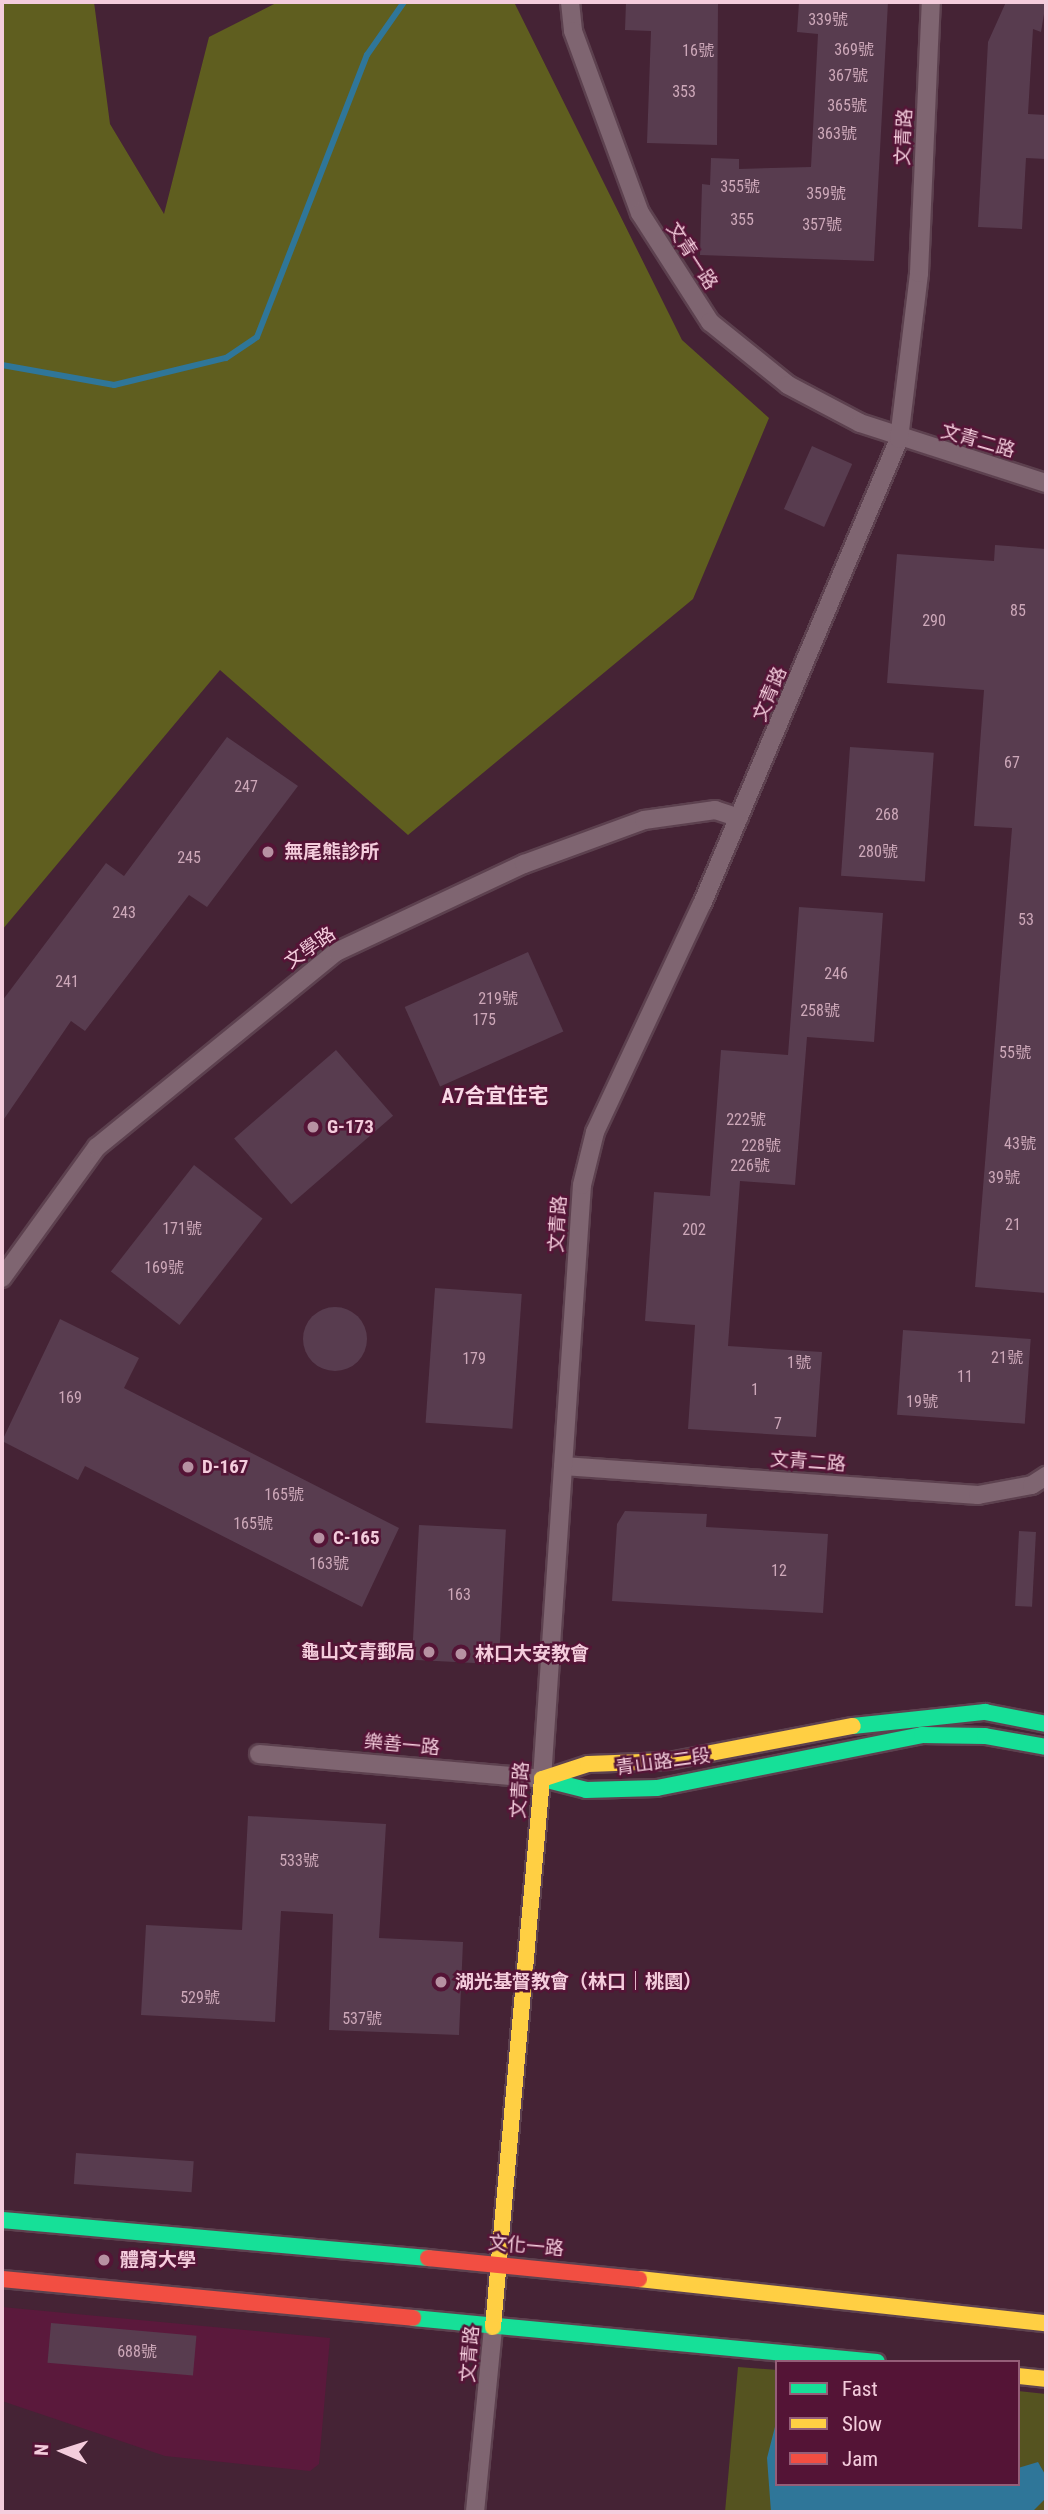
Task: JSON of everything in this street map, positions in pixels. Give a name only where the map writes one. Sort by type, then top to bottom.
[{"type":"street","name":"文青一路","points":[[570,2],[573,32],[639,213],[710,322],[788,385],[899,439]]},
{"type":"street","name":"文青路","points":[[475,2512],[542,1779],[582,1185],[595,1132],[739,818],[899,439],[919,272],[931,2]]},
{"type":"street","name":"文青二路","points":[[899,439],[1046,483]]},
{"type":"street","name":"文學路","points":[[2,1278],[97,1147],[336,952],[524,864],[644,820],[715,810],[739,818]]},
{"type":"street","name":"文青二路","points":[[563,1466],[978,1495],[1032,1485],[1046,1476]]},
{"type":"street","name":"青山路二段","points":[[542,1779],[588,1763],[669,1761],[910,1715],[985,1712],[1046,1724]]},
{"type":"street","name":"青山路二段","points":[[542,1779],[586,1790],[657,1787],[922,1735],[985,1736],[1046,1747]]},
{"type":"street","name":"樂善一路","points":[[259,1754],[542,1779]]},
{"type":"street","name":"文化一路","points":[[2,2220],[498,2264],[1046,2323]]},
{"type":"street","points":[[2,2279],[855,2360]]},
{"type":"street","points":[[1020,2376],[1046,2379]]},
{"type":"shaded area","points":[[2,2],[94,2],[110,124],[164,214],[209,37],[278,2],[514,2],[682,340],[769,418],[693,599],[408,835],[220,670],[2,930]]},
{"type":"shaded area","points":[[2,2307],[330,2338],[319,2464],[310,2471],[165,2456],[2,2401]]},
{"type":"shaded area","points":[[738,2367],[775,2370],[775,2486],[1020,2486],[1020,2391],[1046,2394],[1046,2512],[725,2512]]},
{"type":"water","points":[[775,2427],[775,2486],[1020,2486],[1020,2467],[1038,2462],[1046,2476],[1046,2498],[1032,2512],[771,2512],[767,2458]]},
{"type":"building","points":[[626,2],[718,2],[717,145],[647,143],[651,31],[625,30]]},
{"type":"building","points":[[799,2],[888,2],[874,261],[700,255],[702,184],[710,185],[711,158],[739,159],[739,169],[811,167],[818,34],[797,32]]},
{"type":"building","points":[[1006,2],[1046,2],[1041,32],[1033,29],[1028,114],[1046,115],[1046,159],[1026,158],[1022,229],[978,227],[988,42]]},
{"type":"building","points":[[812,446],[852,464],[824,527],[784,509]]},
{"type":"building","points":[[995,545],[1046,549],[1046,1293],[975,1287],[1012,828],[974,826],[984,690],[887,683],[897,554],[994,561]]},
{"type":"building","points":[[227,737],[298,786],[207,907],[189,895],[85,1031],[71,1021],[2,1122],[2,1001],[106,863],[124,876]]},
{"type":"building","points":[[850,747],[934,753],[925,882],[841,876]]},
{"type":"building","points":[[799,907],[883,913],[874,1042],[807,1037],[795,1185],[740,1181],[728,1346],[822,1352],[816,1437],[688,1429],[695,1325],[645,1321],[654,1192],[710,1196],[721,1050],[788,1055]]},
{"type":"building","points":[[528,952],[563,1031],[440,1086],[405,1007]]},
{"type":"building","name":"G-173","points":[[336,1050],[393,1116],[291,1204],[234,1139]]},
{"type":"building","points":[[194,1165],[263,1219],[179,1325],[111,1271]]},
{"type":"building","points":[[435,1288],[522,1294],[512,1429],[426,1423]]},
{"type":"building","points":[[329,1307],[341,1307],[358,1316],[365,1327],[365,1351],[358,1362],[341,1371],[329,1371],[317,1366],[308,1357],[303,1345],[303,1333],[308,1321],[317,1312]]},
{"type":"building","points":[[60,1319],[139,1358],[124,1388],[399,1528],[362,1607],[85,1466],[78,1480],[2,1441]]},
{"type":"building","points":[[903,1330],[1031,1339],[1025,1424],[897,1415]]},
{"type":"building","points":[[625,1511],[707,1514],[706,1527],[828,1534],[823,1613],[612,1601],[617,1524]]},
{"type":"building","points":[[419,1525],[506,1530],[499,1664],[412,1660]]},
{"type":"building","points":[[1019,1531],[1036,1532],[1032,1607],[1015,1606]]},
{"type":"building","points":[[248,1816],[386,1824],[379,1938],[463,1942],[459,2035],[329,2030],[333,1914],[281,1911],[275,2022],[141,2015],[146,1925],[242,1930]]},
{"type":"building","points":[[76,2153],[194,2161],[192,2192],[74,2184]]},
{"type":"building","points":[[51,2323],[196,2336],[193,2376],[48,2363]]},
{"type":"waterway","points":[[2,365],[114,385],[226,358],[257,337],[367,55],[404,2]]},
{"type":"traffic: fast","points":[[853,1726],[985,1712],[1046,1724]]},
{"type":"traffic: fast","points":[[543,1779],[586,1790],[657,1788],[922,1735],[985,1736],[1046,1747]]},
{"type":"traffic: fast","points":[[2,2220],[428,2258]]},
{"type":"traffic: fast","points":[[413,2318],[856,2360]]},
{"type":"traffic: slow","points":[[542,1779],[588,1764],[669,1761],[853,1726]]},
{"type":"traffic: slow","points":[[493,2327],[542,1779]]},
{"type":"traffic: slow","points":[[639,2279],[1046,2323]]},
{"type":"traffic: slow","points":[[1020,2376],[1046,2379]]},
{"type":"traffic: jam","points":[[428,2258],[639,2279]]},
{"type":"traffic: jam","points":[[2,2279],[413,2318]]},
{"type":"place","name":"無尾熊診所","points":[[268,852]]},
{"type":"place","name":"G-173","points":[[313,1127]]},
{"type":"place","name":"D-167","points":[[188,1467]]},
{"type":"place","name":"C-165","points":[[319,1538]]},
{"type":"place","name":"龜山文青郵局","points":[[429,1652]]},
{"type":"place","name":"林口大安教會","points":[[461,1654]]},
{"type":"place","name":"湖光基督教會（林口｜桃園）","points":[[441,1982]]},
{"type":"place","name":"體育大學","points":[[104,2260]]},
{"type":"district","name":"A7合宜住宅","points":[[495,1096]]}]
